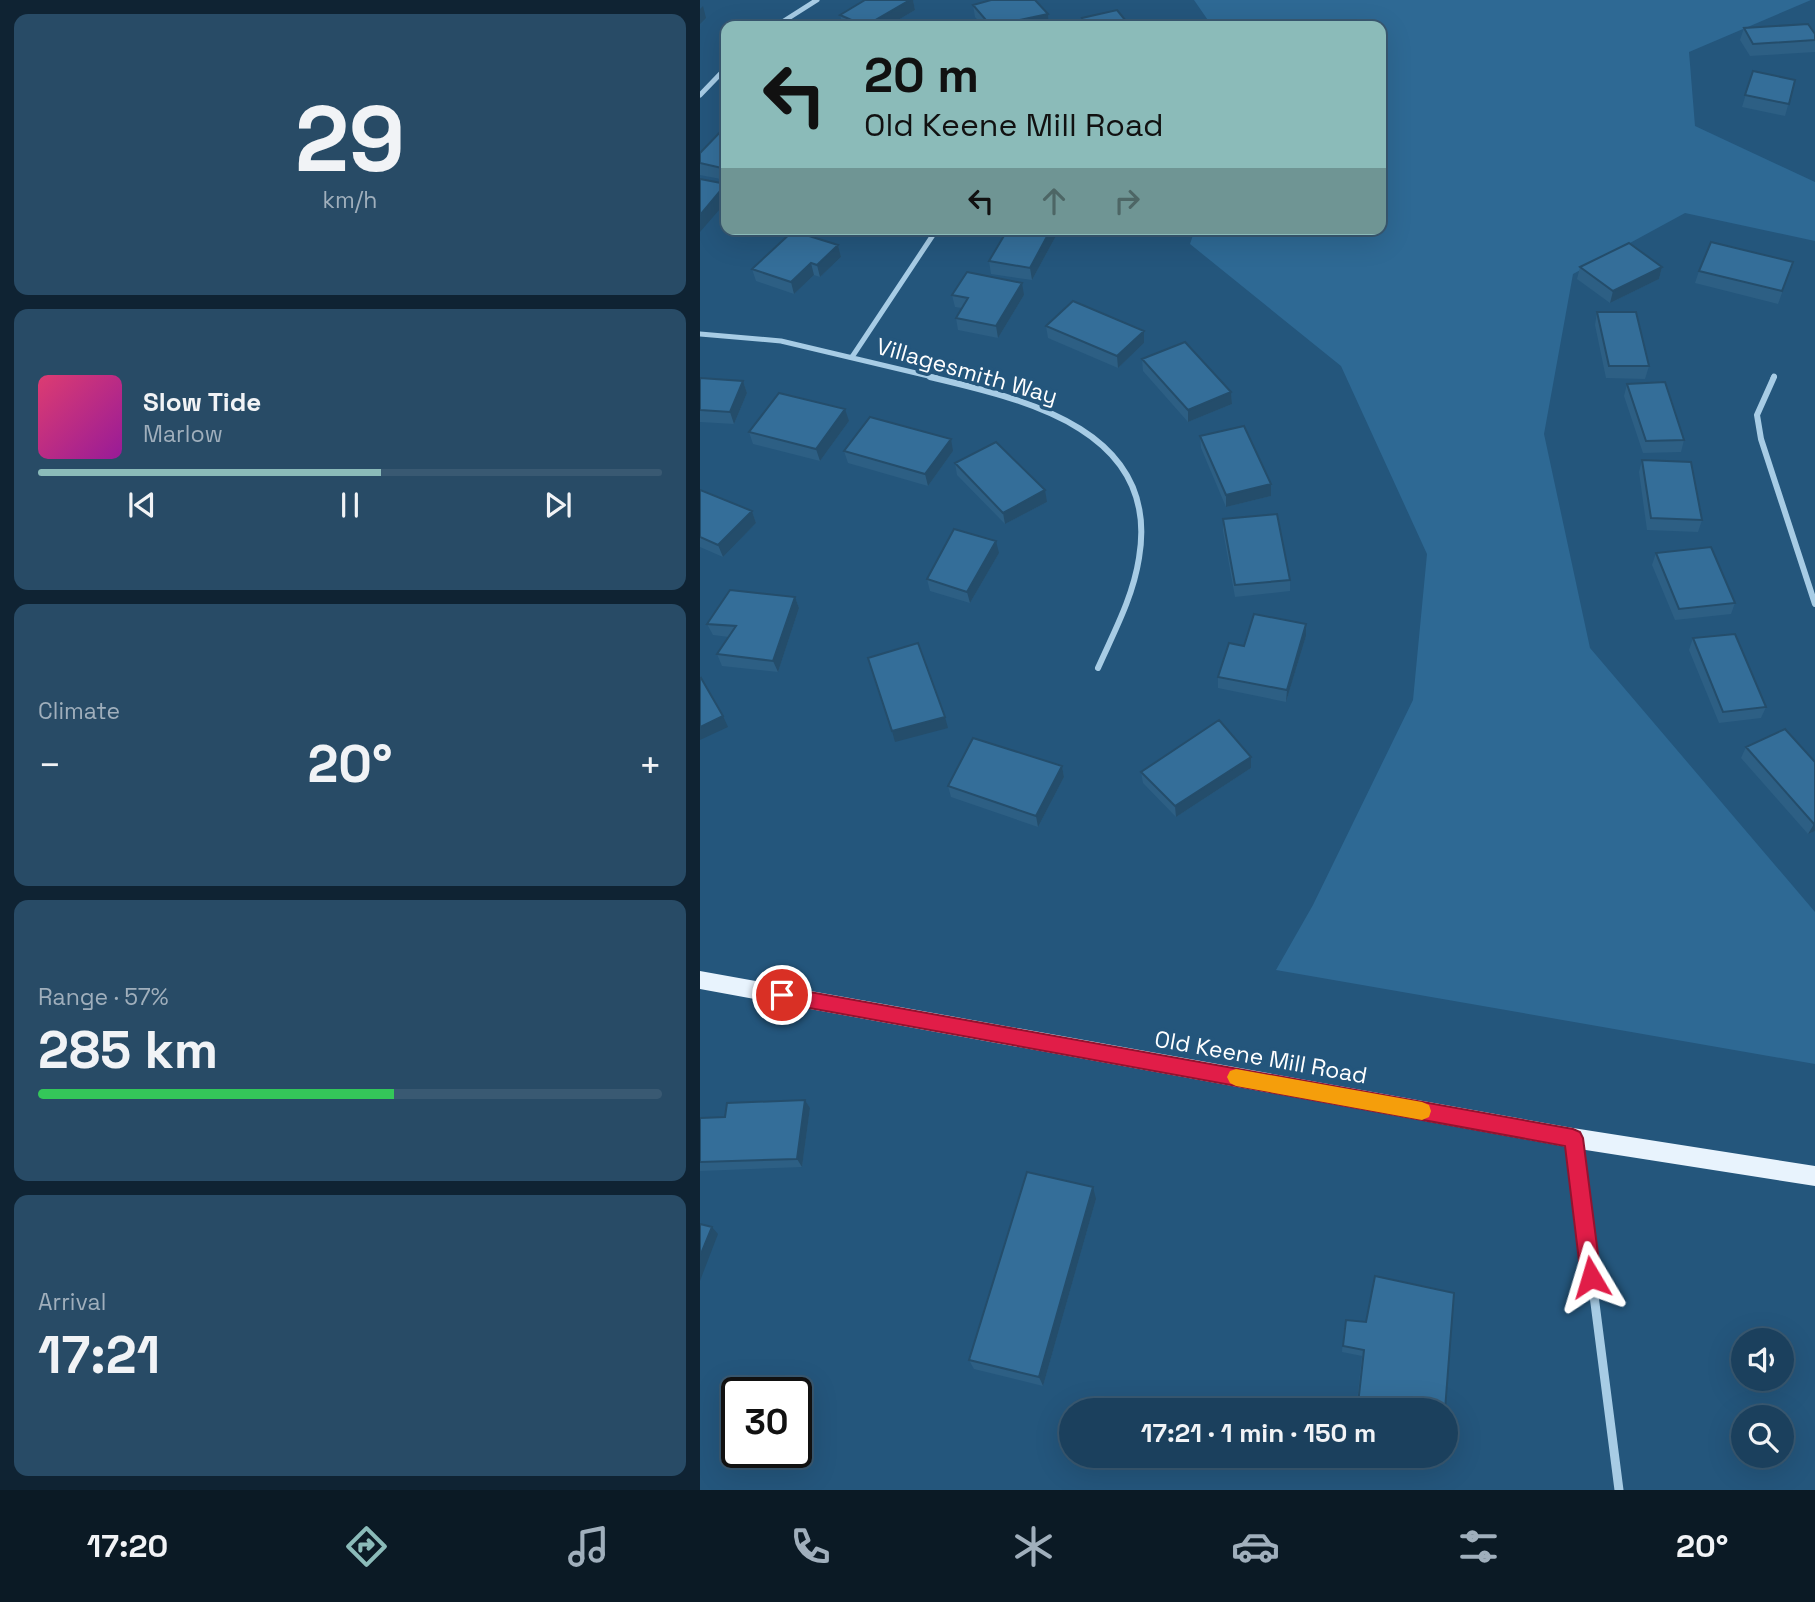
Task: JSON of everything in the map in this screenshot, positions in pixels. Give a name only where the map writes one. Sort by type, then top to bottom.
[{"type":"main road","name":"Old Keene Mill Road","points":[[700,980],[1573,1138],[1815,1176]]},
{"type":"street","points":[[784,21],[817,0]]},
{"type":"street","points":[[700,95],[721,73]]},
{"type":"street","points":[[852,357],[933,235]]},
{"type":"street","name":"Villagesmith Way","points":[[700,334],[754,337],[852,357],[1040,407],[1081,428],[1110,454],[1134,492],[1142,540],[1135,579],[1098,668]]},
{"type":"street","points":[[1774,376],[1757,415],[1761,439],[1815,604]]},
{"type":"street","points":[[1573,1138],[1619,1490]]},
{"type":"shaded area","points":[[1194,0],[1811,0],[1689,52],[1695,126],[1815,182],[1815,241],[1685,213],[1573,274],[1544,434],[1590,648],[1815,912],[1815,1064],[1276,970],[1313,905],[1413,700],[1427,554],[1341,366],[1190,244],[1193,235],[1386,235],[1386,21],[1209,21]]},
{"type":"building","points":[[865,0],[910,0],[874,21],[854,21],[840,15]]},
{"type":"building","points":[[991,0],[1035,0],[1048,14],[1015,21],[987,21],[973,5]]},
{"type":"building","points":[[1117,10],[1126,21],[1084,21],[1082,18]]},
{"type":"building","points":[[1808,24],[1815,34],[1815,40],[1753,44],[1744,28]]},
{"type":"building","points":[[1753,71],[1795,80],[1789,104],[1745,95]]},
{"type":"building","points":[[721,131],[721,168],[700,163],[700,153]]},
{"type":"building","points":[[700,179],[721,183],[721,190],[700,215]]},
{"type":"building","points":[[789,235],[806,235],[838,245],[817,265],[811,263],[791,282],[752,269]]},
{"type":"building","points":[[1004,235],[1048,235],[1030,268],[989,261]]},
{"type":"building","points":[[1711,242],[1793,262],[1782,291],[1699,271]]},
{"type":"building","points":[[1629,243],[1662,267],[1613,291],[1580,267]]},
{"type":"building","points":[[967,272],[1022,283],[996,326],[956,318],[968,298],[952,295]]},
{"type":"building","points":[[1073,301],[1144,331],[1117,356],[1046,326]]},
{"type":"building","points":[[1597,312],[1636,312],[1649,366],[1609,366]]},
{"type":"building","points":[[1185,342],[1231,392],[1188,410],[1142,359]]},
{"type":"building","points":[[700,378],[743,381],[730,412],[700,410]]},
{"type":"building","points":[[1665,382],[1684,440],[1646,441],[1627,384]]},
{"type":"building","points":[[779,393],[845,409],[816,449],[749,432]]},
{"type":"building","points":[[870,417],[951,439],[925,474],[844,451]]},
{"type":"building","points":[[1244,426],[1271,484],[1226,495],[1200,436]]},
{"type":"building","points":[[996,442],[1045,490],[1003,513],[955,463]]},
{"type":"building","points":[[1642,460],[1691,462],[1702,520],[1651,518]]},
{"type":"building","points":[[700,490],[752,511],[718,545],[700,537]]},
{"type":"building","points":[[1277,514],[1290,580],[1235,585],[1223,519]]},
{"type":"building","points":[[954,529],[996,541],[967,592],[927,579]]},
{"type":"building","points":[[1711,547],[1735,603],[1679,609],[1656,553]]},
{"type":"building","points":[[730,590],[795,597],[773,661],[717,654],[736,626],[707,624]]},
{"type":"building","points":[[1254,614],[1306,624],[1287,690],[1218,677],[1229,643],[1244,646]]},
{"type":"building","points":[[1735,634],[1766,707],[1723,712],[1693,638]]},
{"type":"building","points":[[918,643],[945,717],[892,731],[868,658]]},
{"type":"building","points":[[700,679],[723,716],[700,727]]},
{"type":"building","points":[[1219,720],[1251,757],[1175,806],[1141,772]]},
{"type":"building","points":[[1785,729],[1815,762],[1814,824],[1746,747]]},
{"type":"building","points":[[973,738],[1062,766],[1036,816],[948,786]]},
{"type":"building","points":[[805,1100],[797,1159],[700,1162],[700,1118],[725,1117],[727,1103]]},
{"type":"building","points":[[1027,1172],[1093,1187],[1039,1377],[969,1360]]},
{"type":"building","points":[[700,1224],[712,1227],[700,1256]]},
{"type":"building","points":[[1375,1276],[1454,1293],[1446,1398],[1359,1398],[1364,1350],[1343,1346],[1346,1320],[1366,1322]]},
{"type":"slow traffic","points":[[1236,1077],[1422,1111]]},
{"type":"route","points":[[782,995],[1573,1138],[1591,1277]]}]
